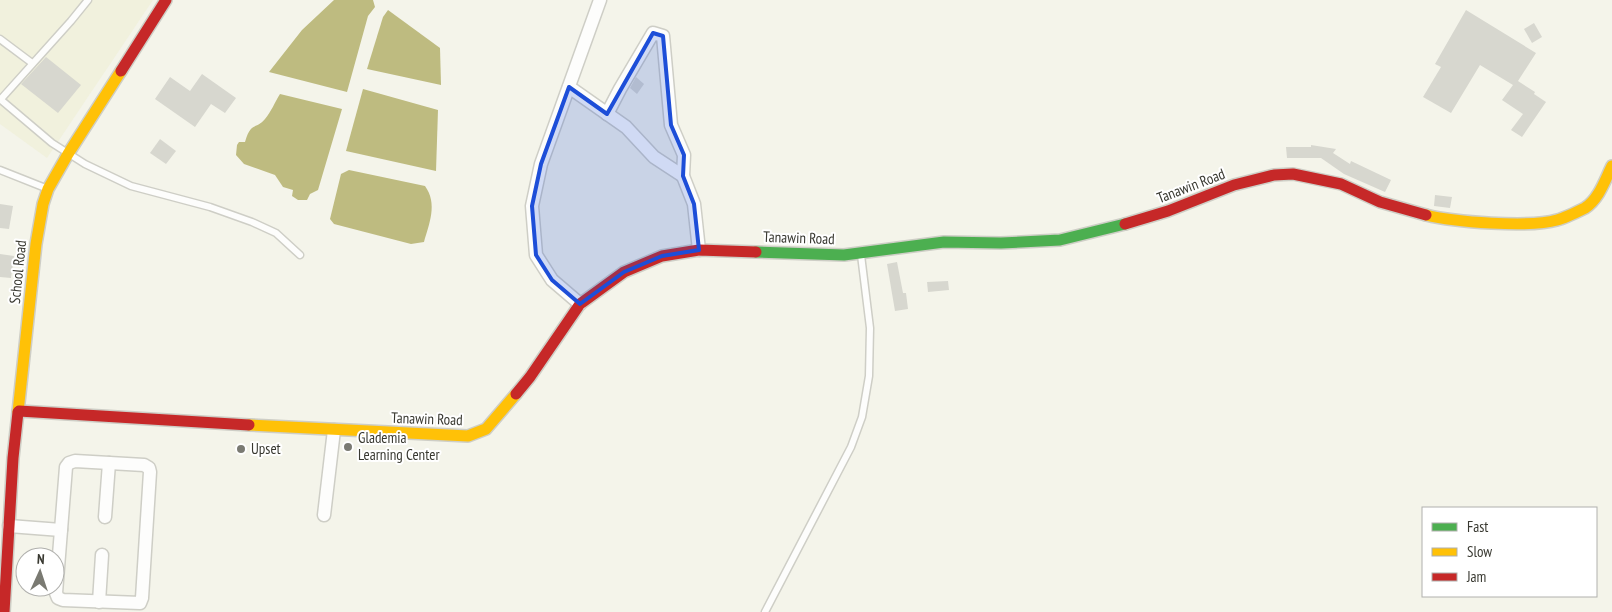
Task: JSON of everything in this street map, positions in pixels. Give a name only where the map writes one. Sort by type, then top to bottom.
[{"type":"street","name":"School Road","points":[[4,612],[9,526],[10,458],[19,411],[36,244],[43,204],[48,189],[68,154],[166,0]]},
{"type":"street","points":[[580,304],[552,280],[536,255],[532,206],[541,164],[600,0]]},
{"type":"street","points":[[607,114],[653,33],[663,36],[671,125],[684,155],[683,176],[694,204],[699,250]]},
{"type":"street","points":[[569,87],[626,127],[654,157],[683,176]]},
{"type":"street","name":"Tanawin Road","points":[[19,411],[468,436],[486,429],[530,377],[580,304],[624,272],[662,256],[699,250],[844,255],[944,242],[1001,243],[1060,240],[1108,229],[1168,211],[1234,185],[1274,175],[1293,174],[1341,184],[1380,202],[1434,217],[1480,222],[1543,222],[1557,220],[1586,207],[1597,196],[1612,166]]},
{"type":"street","points":[[324,515],[334,430]]},
{"type":"street","points":[[70,462],[144,465],[149,468],[142,598],[140,603],[64,600],[58,598],[56,593],[61,530],[66,467],[70,462]]},
{"type":"street","points":[[105,517],[109,463]]},
{"type":"street","points":[[9,526],[61,530]]},
{"type":"street","points":[[99,602],[102,555]]},
{"type":"lane","points":[[88,0],[1,99],[68,154],[85,164],[131,186],[210,207],[252,222],[276,233],[300,255]]},
{"type":"lane","points":[[0,39],[32,64]]},
{"type":"lane","points":[[0,170],[48,189]]},
{"type":"lane","points":[[766,612],[850,447],[862,417],[869,376],[870,328],[861,254]]},
{"type":"highlighted area","points":[[653,33],[663,36],[671,125],[684,155],[683,176],[694,204],[699,250],[662,256],[624,272],[580,304],[552,280],[536,255],[532,206],[541,164],[569,87],[607,114]]},
{"type":"shaded area","points":[[0,0],[153,0],[47,158],[0,124]]},
{"type":"shaded area","points":[[334,0],[373,0],[375,7],[368,16],[347,92],[269,72],[302,30]]},
{"type":"shaded area","points":[[388,10],[440,48],[441,85],[367,69],[383,17]]},
{"type":"shaded area","points":[[363,89],[438,110],[436,171],[346,151]]},
{"type":"shaded area","points":[[280,94],[342,109],[318,190],[310,194],[307,200],[298,200],[292,196],[293,190],[283,187],[275,175],[244,164],[236,155],[239,142],[245,142],[249,131],[265,119]]},
{"type":"shaded area","points":[[349,170],[425,186],[429,193],[432,207],[424,242],[411,244],[334,224],[330,219],[341,174]]},
{"type":"building","points":[[1466,10],[1536,53],[1518,81],[1546,102],[1522,137],[1511,130],[1523,114],[1502,100],[1513,85],[1480,65],[1451,113],[1423,97],[1441,67],[1435,64]]},
{"type":"building","points":[[1534,23],[1542,37],[1532,43],[1524,29]]},
{"type":"building","points":[[46,57],[81,85],[58,113],[21,84]]},
{"type":"building","points":[[202,74],[236,98],[225,113],[211,104],[195,127],[155,99],[170,77],[190,91]]},
{"type":"building","points":[[636,77],[644,84],[637,94],[630,88]]},
{"type":"building","points":[[160,139],[176,151],[166,164],[150,153]]},
{"type":"building","points":[[1311,145],[1336,149],[1333,153],[1350,164],[1351,161],[1391,180],[1385,192],[1344,174],[1321,158],[1287,158],[1286,147],[1311,147]]},
{"type":"building","points":[[1435,195],[1452,197],[1450,208],[1434,206]]},
{"type":"building","points":[[0,204],[13,206],[9,229],[0,228]]},
{"type":"building","points":[[0,254],[14,256],[11,278],[0,277]]},
{"type":"building","points":[[897,262],[903,293],[906,293],[908,309],[895,311],[887,264]]},
{"type":"building","points":[[948,281],[949,290],[928,292],[927,282]]},
{"type":"traffic: fast","points":[[756,252],[844,255],[944,242],[1001,243],[1060,240],[1125,224]]},
{"type":"traffic: slow","points":[[18,412],[36,244],[43,204],[48,189],[68,154],[121,71]]},
{"type":"traffic: slow","points":[[1426,215],[1454,220],[1511,224],[1529,224],[1557,220],[1590,204],[1601,189],[1612,166]]},
{"type":"traffic: slow","points":[[249,425],[468,436],[486,429],[516,394]]},
{"type":"traffic: jam","points":[[121,71],[166,0]]},
{"type":"traffic: jam","points":[[1125,224],[1168,211],[1234,185],[1274,175],[1293,174],[1341,184],[1380,202],[1426,215]]},
{"type":"traffic: jam","points":[[516,394],[530,377],[580,304],[624,272],[662,256],[699,250],[756,252]]},
{"type":"traffic: jam","points":[[19,411],[249,425]]},
{"type":"traffic: jam","points":[[4,612],[13,458],[18,412]]},
{"type":"place","name":"Glademia Learning Center","points":[[348,447]]},
{"type":"place","name":"Upset","points":[[241,449]]}]
